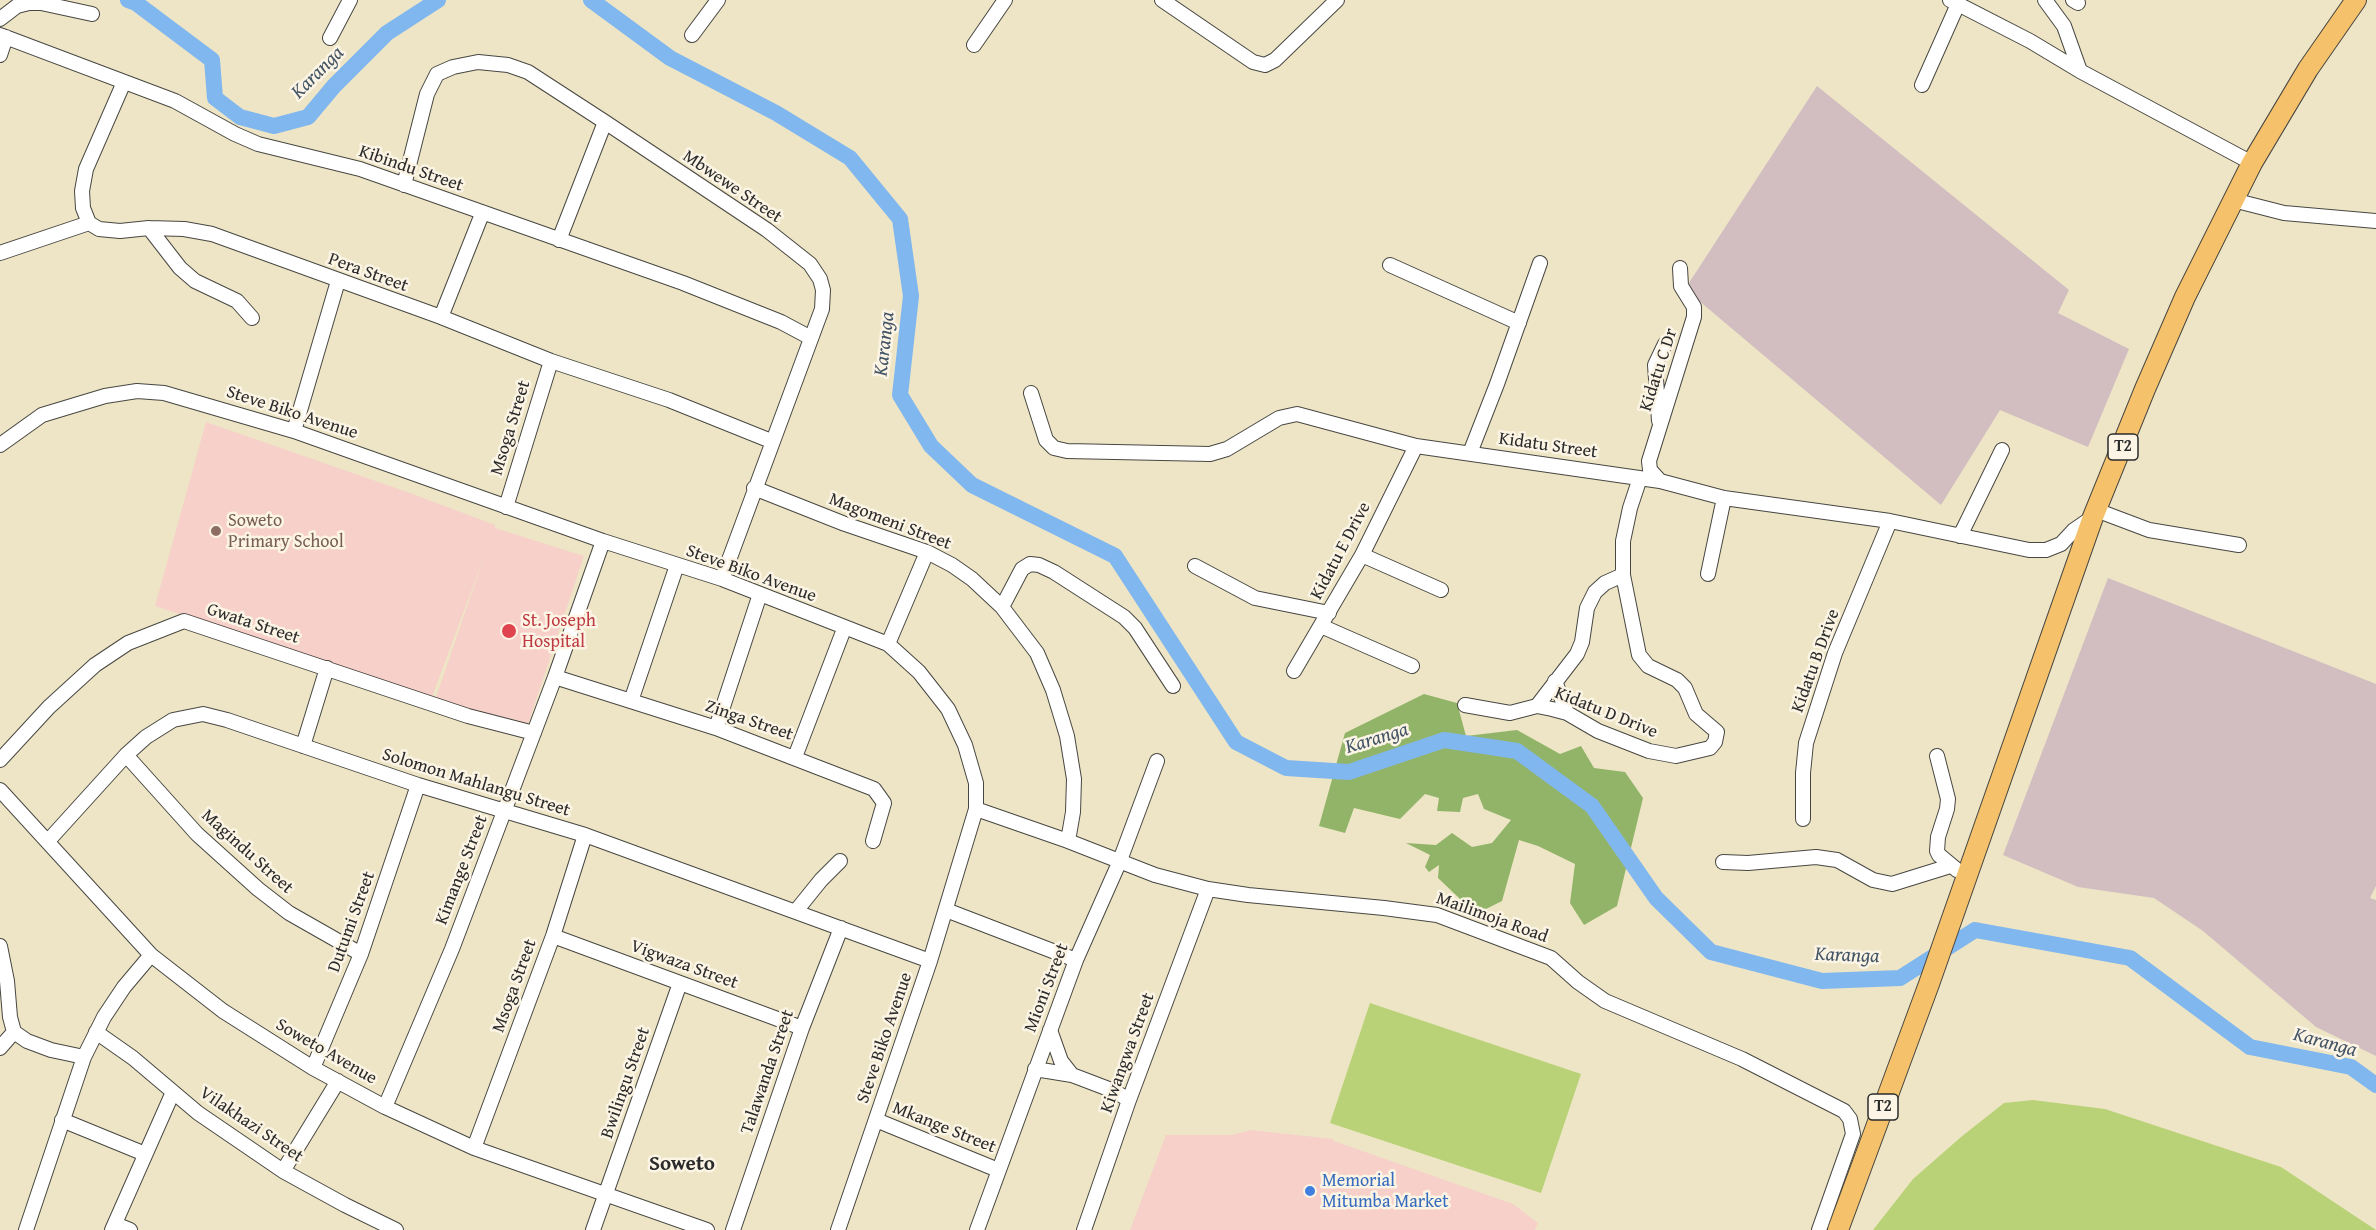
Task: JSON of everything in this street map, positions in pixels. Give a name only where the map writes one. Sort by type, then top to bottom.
[{"type":"highway","name":"T2","points":[[1838,1230],[1950,922],[1958,871],[2095,514],[2185,297],[2252,163],[2308,69],[2356,0]]},
{"type":"street","points":[[330,38],[350,0]]},
{"type":"street","points":[[692,35],[718,0]]},
{"type":"street","points":[[974,45],[1005,0]]},
{"type":"street","points":[[1162,0],[1253,62],[1265,64],[1275,60],[1337,0]]},
{"type":"street","points":[[2045,0],[2064,26],[2080,71]]},
{"type":"street","points":[[1922,85],[1954,2],[2030,40],[2080,71],[2252,163]]},
{"type":"street","points":[[0,19],[17,6],[29,3],[41,3],[92,14]]},
{"type":"street","points":[[0,55],[3,36]]},
{"type":"street","name":"Kibindu Street","points":[[3,36],[175,101],[258,144],[360,169],[694,288],[781,322],[812,338]]},
{"type":"street","name":"Mbwewe Street","points":[[404,185],[427,94],[437,74],[453,67],[478,62],[508,65],[528,72],[605,122],[767,230],[810,264],[823,290],[822,309],[771,441],[722,579]]},
{"type":"street","points":[[0,253],[89,223],[83,208],[82,191],[86,169],[124,82]]},
{"type":"street","points":[[559,240],[605,122]]},
{"type":"street","points":[[2233,200],[2284,213],[2376,221]]},
{"type":"street","points":[[441,317],[482,214]]},
{"type":"street","name":"Pera Street","points":[[89,223],[99,229],[120,231],[149,228],[184,229],[212,234],[441,317],[551,361],[669,400],[771,441]]},
{"type":"street","points":[[149,228],[180,268],[195,281],[237,301],[252,318]]},
{"type":"street","points":[[1470,453],[1540,263]]},
{"type":"street","points":[[1390,265],[1519,323]]},
{"type":"street","name":"Kidatu C Dr","points":[[1660,481],[1650,470],[1649,461],[1694,317],[1694,307],[1681,286],[1680,268]]},
{"type":"street","points":[[294,431],[338,281]]},
{"type":"street","points":[[1660,426],[1655,365],[1665,344]]},
{"type":"street","name":"Msoga Street","points":[[506,507],[551,361]]},
{"type":"street","name":"Steve Biko Avenue","points":[[0,445],[42,415],[105,396],[137,391],[164,393],[294,431],[603,542],[722,579],[888,644],[919,672],[948,709],[968,754],[976,783],[976,809],[930,961],[838,1230]]},
{"type":"street","name":"Kidatu Street","points":[[1031,393],[1046,440],[1054,448],[1067,451],[1210,454],[1227,449],[1279,418],[1297,414],[1416,446],[1660,481],[1724,498],[1890,521],[2029,550],[2046,550],[2061,544],[2074,530],[2095,514]]},
{"type":"street","name":"Kidatu E Drive","points":[[1294,671],[1362,555],[1416,446]]},
{"type":"street","points":[[1960,536],[2002,450]]},
{"type":"street","name":"Kidatu D Drive","points":[[1465,705],[1510,713],[1537,706],[1567,713],[1598,731],[1649,751],[1676,756],[1710,748],[1715,742],[1717,732],[1696,714],[1685,688],[1677,680],[1647,666],[1639,655],[1623,575],[1624,534],[1640,478]]},
{"type":"street","name":"Magomeni Street","points":[[754,488],[845,524],[927,552],[972,579],[1002,607],[1037,653],[1053,690],[1066,736],[1074,779],[1073,812],[1068,841]]},
{"type":"street","points":[[1707,574],[1724,498]]},
{"type":"street","points":[[2095,514],[2149,530],[2239,545]]},
{"type":"street","name":"Kidatu B Drive","points":[[1803,819],[1803,773],[1806,743],[1835,653],[1890,521]]},
{"type":"street","name":"Kimange Street","points":[[385,1107],[443,970],[504,812],[603,542]]},
{"type":"street","points":[[888,644],[927,552]]},
{"type":"street","points":[[1362,555],[1441,590]]},
{"type":"street","points":[[1002,607],[1022,569],[1030,564],[1039,565],[1054,572],[1124,617],[1135,628],[1173,686]]},
{"type":"street","points":[[631,701],[677,565]]},
{"type":"street","points":[[1195,566],[1255,598],[1329,613]]},
{"type":"street","points":[[1537,706],[1577,654],[1582,642],[1587,608],[1595,592],[1605,583],[1623,575]]},
{"type":"street","points":[[716,728],[760,594]]},
{"type":"street","name":"Gwata Street","points":[[0,760],[48,707],[95,665],[128,643],[184,621],[468,716],[534,733]]},
{"type":"street","points":[[1321,626],[1412,666]]},
{"type":"street","points":[[795,757],[844,628]]},
{"type":"street","points":[[303,746],[327,668]]},
{"type":"street","name":"Zinga Street","points":[[555,677],[716,728],[874,789],[884,803],[873,841]]},
{"type":"street","points":[[1555,681],[1567,713]]},
{"type":"street","name":"Solomon Mahlangu Street","points":[[48,842],[126,754],[146,737],[173,720],[203,714],[227,720],[418,785],[585,836],[930,961]]},
{"type":"street","name":"Magindu Street","points":[[126,754],[197,834],[258,889],[289,913],[361,954]]},
{"type":"street","points":[[1937,756],[1948,799],[1937,850],[1939,855],[1958,871]]},
{"type":"street","name":"Mioni Street","points":[[977,1230],[1076,960],[1119,862],[1157,761]]},
{"type":"street","name":"Dutumi Street","points":[[313,1068],[361,954],[418,785]]},
{"type":"street","name":"Soweto Avenue","points":[[0,790],[151,955],[223,1011],[313,1068],[385,1107],[474,1148],[707,1230]]},
{"type":"street","name":"Mailimoja Road","points":[[976,809],[1068,841],[1119,862],[1208,889],[1437,915],[1544,955],[1605,1001],[1742,1059],[1844,1112],[1850,1119],[1853,1134],[1819,1230]]},
{"type":"street","name":"Msoga Street","points":[[474,1148],[553,936],[585,836]]},
{"type":"street","points":[[1723,862],[1748,863],[1816,857],[1837,860],[1874,880],[1892,884],[1958,871]]},
{"type":"street","points":[[796,911],[840,861]]},
{"type":"street","name":"Kiwangwa Street","points":[[1084,1230],[1129,1100],[1208,889]]},
{"type":"street","points":[[946,910],[1076,960]]},
{"type":"street","name":"Talawanda Street","points":[[733,1230],[802,1028],[841,928]]},
{"type":"street","name":"Vigwaza Street","points":[[553,936],[802,1028]]},
{"type":"street","points":[[0,946],[14,1032],[27,1041],[51,1050],[84,1057]]},
{"type":"street","points":[[26,1230],[84,1057],[96,1032],[124,987],[151,955]]},
{"type":"street","name":"Bwilingu Street","points":[[592,1230],[680,983]]},
{"type":"street","points":[[1050,1030],[1061,1061],[1071,1075]]},
{"type":"street","points":[[0,1048],[14,1032]]},
{"type":"street","name":"Vilakhazi Street","points":[[96,1032],[221,1130],[283,1171],[396,1230]]},
{"type":"street","points":[[1035,1069],[1071,1075],[1114,1091],[1129,1100]]},
{"type":"street","points":[[283,1171],[338,1081]]},
{"type":"street","points":[[130,1230],[114,1227],[173,1092]]},
{"type":"street","points":[[62,1120],[145,1154]]},
{"type":"street","name":"Mkange Street","points":[[876,1120],[998,1170]]},
{"type":"shaded area","points":[[1817,86],[2069,290],[2058,313],[2129,349],[2088,447],[2000,410],[1941,505],[1685,289]]},
{"type":"shaded area","points":[[206,422],[410,493],[495,525],[495,528],[584,556],[525,733],[433,706],[485,554],[432,697],[155,606]]},
{"type":"shaded area","points":[[2108,578],[2376,684],[2376,886],[2370,898],[2376,900],[2376,1056],[2316,1027],[2203,931],[2154,898],[2078,887],[2003,855]]},
{"type":"shaded area","name":"Memorial Mitumba Market","points":[[1251,1130],[1333,1139],[1513,1204],[1538,1223],[1535,1230],[1130,1230],[1166,1135],[1231,1135]]},
{"type":"green space","points":[[1424,694],[1457,703],[1466,736],[1517,730],[1560,754],[1581,746],[1594,768],[1625,772],[1643,798],[1617,906],[1584,925],[1570,903],[1575,864],[1538,846],[1519,840],[1502,901],[1476,914],[1438,878],[1439,865],[1429,872],[1425,867],[1430,855],[1406,843],[1436,845],[1452,833],[1472,847],[1492,843],[1511,820],[1484,809],[1478,794],[1463,798],[1460,812],[1437,811],[1439,798],[1425,794],[1400,819],[1354,808],[1345,833],[1319,826],[1345,733]]},
{"type":"green space","points":[[1370,1003],[1581,1074],[1541,1193],[1330,1123]]},
{"type":"green space","points":[[2033,1100],[2105,1109],[2281,1167],[2376,1230],[1873,1230],[1913,1179],[1961,1137],[2004,1103]]},
{"type":"waterway","name":"Karanga","points":[[128,0],[136,3],[212,60],[215,98],[240,117],[274,126],[308,117],[334,86],[387,33],[438,0]]},
{"type":"waterway","name":"Karanga","points":[[591,0],[670,58],[776,113],[850,158],[900,219],[911,296],[900,395],[931,446],[972,485],[1115,556],[1236,742],[1286,768],[1349,772],[1444,740],[1517,751],[1592,806],[1656,898],[1711,952],[1822,981],[1900,978],[1975,930],[2130,958],[2250,1047],[2351,1067],[2376,1085]]},
{"type":"place","name":"Soweto Primary School","points":[[216,531]]},
{"type":"place","name":"St. Joseph Hospital","points":[[509,631]]},
{"type":"place","name":"Memorial Mitumba Market","points":[[1310,1191]]},
{"type":"district","name":"Soweto","points":[[682,1165]]}]
